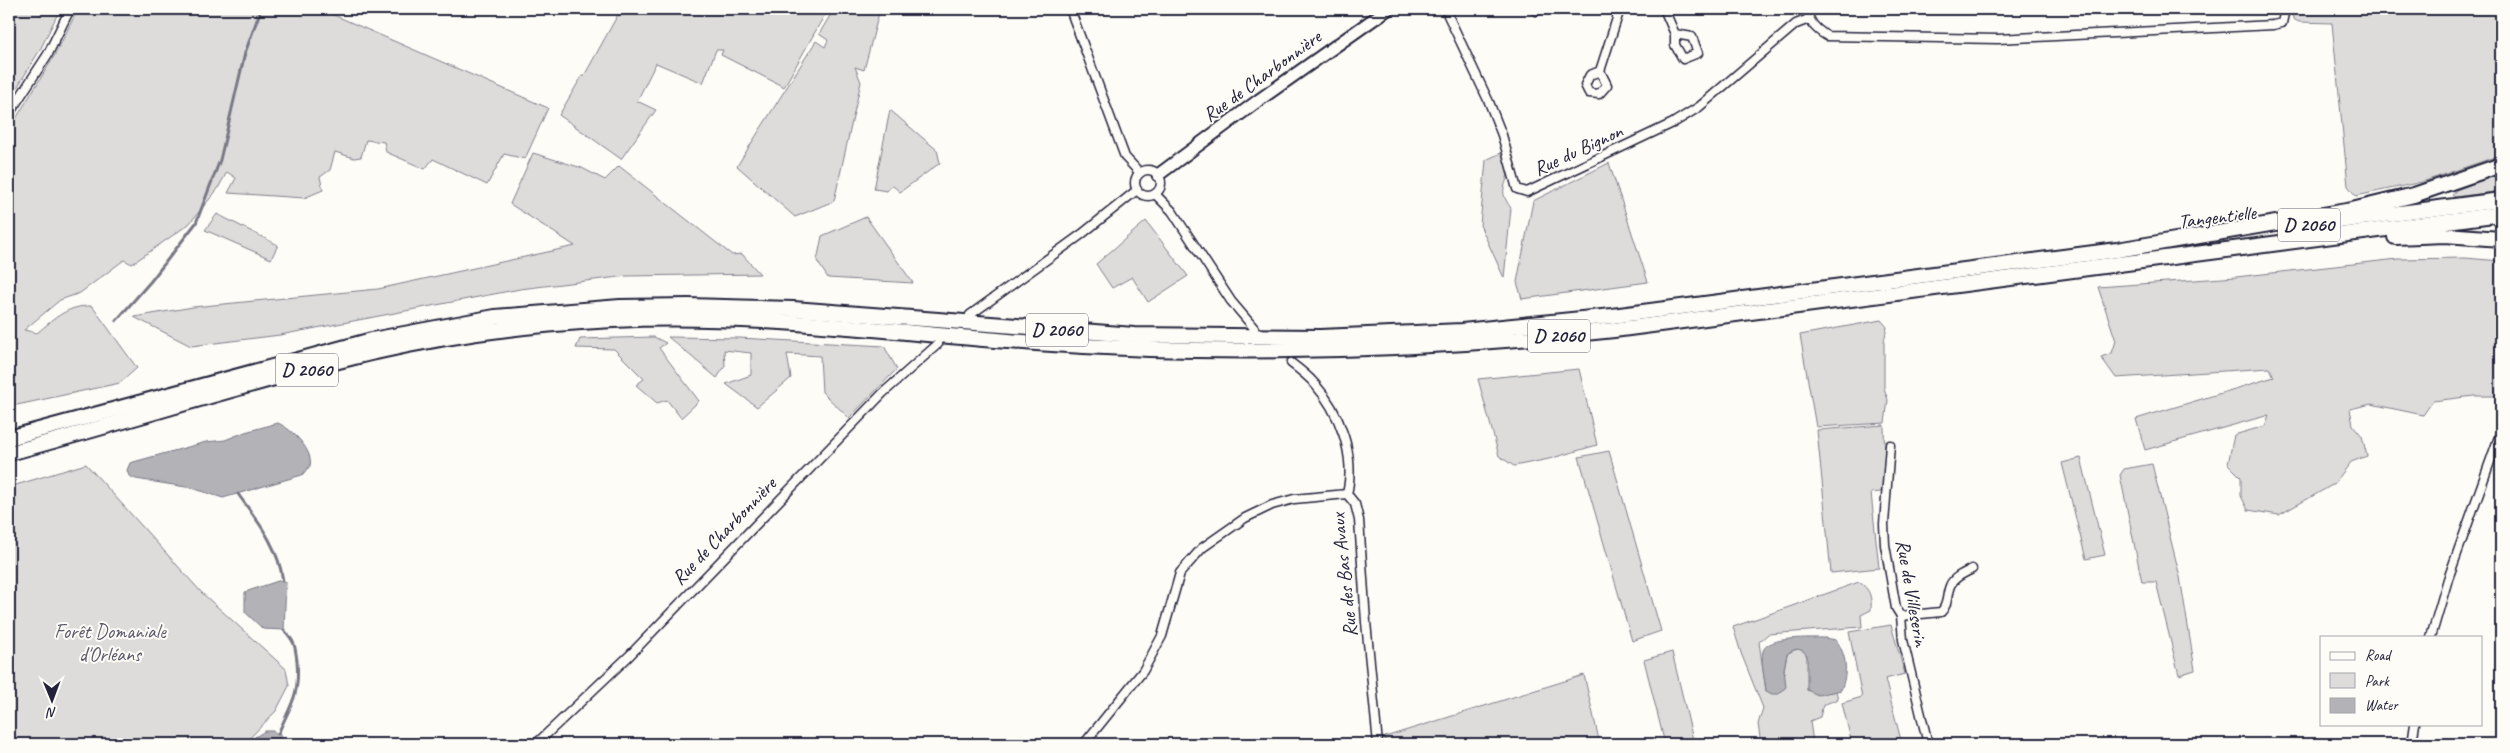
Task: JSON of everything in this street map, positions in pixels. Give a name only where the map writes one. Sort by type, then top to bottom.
[{"type":"highway","points":[[2117,250],[2352,210],[2414,195],[2501,165]]},
{"type":"highway","name":"Tangentielle","points":[[2117,250],[2501,200]]},
{"type":"highway","name":"D 2060","points":[[9,453],[373,353],[528,327],[611,320],[728,320],[851,327],[1036,344],[1162,350],[1248,353],[1388,349],[1517,341],[1614,330],[2501,214]]},
{"type":"highway","points":[[2244,248],[2404,236],[2445,235],[2501,239]]},
{"type":"highway","name":"D 2060","points":[[9,438],[372,340],[486,319],[560,310],[620,307],[739,307],[1134,335],[1222,338],[1377,336],[1519,326],[1612,316],[2117,250]]},
{"type":"street","points":[[9,114],[48,54],[70,9]]},
{"type":"street","points":[[1070,9],[1125,157],[1140,173]]},
{"type":"street","name":"Rue de Charbonnière","points":[[1158,175],[1258,100],[1388,9]]},
{"type":"street","name":"Rue du Bignon","points":[[1445,9],[1489,102],[1502,135],[1518,189],[1527,192],[1672,124],[1699,107],[1796,24],[1809,19]]},
{"type":"street","points":[[1600,71],[1620,9]]},
{"type":"street","points":[[1664,9],[1676,34]]},
{"type":"street","points":[[1807,9],[1809,19],[1816,30],[1826,36],[1939,36],[1998,39],[2282,23],[2285,9]]},
{"type":"street","points":[[1151,171],[1158,175],[1160,187],[1155,194],[1144,195],[1137,190],[1136,180],[1140,173],[1151,171]]},
{"type":"street","points":[[970,315],[1082,234],[1137,190]]},
{"type":"street","points":[[1155,194],[1172,211],[1231,301],[1254,328]]},
{"type":"street","name":"Rue de Charbonnière","points":[[536,744],[629,656],[883,393],[938,344]]},
{"type":"street","name":"Rue des Bas Avaux","points":[[1291,363],[1314,384],[1335,414],[1349,452],[1352,476],[1347,494],[1355,504],[1359,520],[1366,622],[1378,744]]},
{"type":"street","points":[[2432,636],[2448,578],[2501,431]]},
{"type":"street","name":"Rue de Villeserin","points":[[1890,446],[1884,524],[1885,545],[1896,608],[1901,616],[1903,640],[1928,744]]},
{"type":"street","points":[[1084,744],[1143,672],[1162,636],[1180,573],[1195,555],[1245,518],[1272,505],[1294,499],[1347,494]]},
{"type":"street","points":[[1901,616],[1941,612],[1948,601],[1950,586],[1959,576],[1972,569]]},
{"type":"street","points":[[2412,744],[2415,726]]},
{"type":"green space","points":[[9,9],[60,9],[41,48],[9,101]]},
{"type":"green space","points":[[78,9],[320,9],[548,108],[525,159],[504,154],[487,185],[433,159],[425,169],[386,152],[384,142],[366,140],[361,157],[354,158],[335,152],[330,170],[320,177],[323,190],[304,198],[228,193],[236,178],[227,172],[217,190],[189,224],[132,264],[124,260],[80,293],[60,300],[24,330],[37,333],[69,310],[83,306],[92,306],[137,368],[120,383],[17,405],[9,401],[9,130],[56,53]]},
{"type":"green space","points":[[621,9],[828,9],[784,87],[721,55],[723,50],[716,50],[703,83],[656,63],[637,101],[656,110],[621,159],[559,115],[582,76],[584,76]]},
{"type":"green space","points":[[834,9],[880,9],[864,70],[855,67],[861,82],[834,201],[795,217],[737,166],[816,41],[825,47],[828,40],[819,34]]},
{"type":"green space","points":[[2292,9],[2501,9],[2501,155],[2422,182],[2356,196],[2348,186],[2332,23],[2299,22],[2293,19]]},
{"type":"green space","points":[[890,110],[937,150],[940,163],[900,192],[892,185],[887,191],[874,189]]},
{"type":"green space","points":[[533,153],[582,168],[605,180],[619,166],[732,255],[742,254],[760,274],[627,276],[520,289],[280,335],[191,346],[134,317],[193,307],[378,289],[575,246],[510,204]]},
{"type":"green space","points":[[1501,153],[1508,168],[1504,196],[1511,208],[1504,278],[1480,225],[1486,160]]},
{"type":"green space","points":[[1609,163],[1648,282],[1522,299],[1517,282],[1533,201]]},
{"type":"green space","points":[[2501,173],[2501,191],[2455,197],[2452,195],[2456,190]]},
{"type":"green space","points":[[217,214],[278,245],[271,259],[205,230]]},
{"type":"green space","points":[[866,217],[913,283],[828,278],[817,261],[822,236]]},
{"type":"green space","points":[[1146,221],[1188,276],[1148,302],[1132,277],[1112,288],[1096,264]]},
{"type":"green space","points":[[2465,258],[2501,261],[2501,390],[2495,396],[2474,396],[2433,401],[2423,415],[2371,404],[2350,409],[2353,425],[2362,436],[2367,456],[2351,462],[2334,484],[2279,515],[2248,510],[2241,496],[2241,477],[2228,464],[2234,435],[2265,426],[2269,415],[2145,450],[2136,419],[2274,377],[2270,368],[2116,378],[2101,357],[2112,353],[2116,341],[2098,287],[2236,277],[2398,259]]},
{"type":"green space","points":[[1881,320],[1887,327],[1884,342],[1884,388],[1888,400],[1885,423],[1816,427],[1800,335]]},
{"type":"green space","points":[[654,337],[666,343],[659,348],[699,401],[681,418],[667,400],[657,403],[636,385],[644,379],[614,349],[576,348],[580,339]]},
{"type":"green space","points":[[668,337],[739,338],[884,346],[897,369],[849,418],[822,392],[820,356],[787,354],[791,378],[757,407],[726,384],[751,375],[751,353],[724,350],[725,366],[717,378]]},
{"type":"green space","points":[[1579,369],[1597,445],[1549,459],[1514,466],[1499,456],[1478,379]]},
{"type":"green space","points":[[1884,425],[1885,471],[1881,492],[1871,493],[1879,568],[1831,573],[1817,430]]},
{"type":"green space","points":[[1609,451],[1661,631],[1632,641],[1579,457]]},
{"type":"green space","points":[[2081,458],[2105,555],[2086,559],[2062,463]]},
{"type":"green space","name":"Forêt Domaniale d'Orléans","points":[[86,464],[202,593],[286,669],[289,686],[276,711],[244,744],[9,744],[9,487]]},
{"type":"green space","points":[[2152,464],[2180,577],[2195,670],[2179,675],[2156,582],[2142,582],[2120,475],[2124,469]]},
{"type":"green space","points":[[1859,582],[1870,594],[1871,601],[1871,610],[1861,615],[1862,627],[1768,634],[1759,642],[1766,691],[1785,687],[1784,669],[1787,654],[1796,650],[1802,650],[1808,660],[1807,690],[1818,694],[1836,691],[1838,699],[1823,705],[1820,717],[1810,721],[1813,743],[1761,744],[1758,724],[1763,708],[1741,653],[1733,627]]},
{"type":"green space","points":[[1891,625],[1905,674],[1885,679],[1902,744],[1852,744],[1842,703],[1862,697],[1849,632]]},
{"type":"green space","points":[[1672,652],[1694,744],[1665,744],[1644,660]]},
{"type":"green space","points":[[1584,675],[1600,744],[1385,744],[1385,737]]},
{"type":"water","points":[[278,423],[301,441],[309,454],[310,466],[302,475],[223,498],[192,488],[136,479],[129,476],[127,470],[130,463],[206,442],[225,440],[245,432]]},
{"type":"water","points":[[281,580],[286,582],[284,630],[263,629],[245,612],[245,592]]},
{"type":"water","points":[[1825,638],[1836,640],[1844,658],[1845,677],[1841,690],[1818,695],[1807,690],[1807,655],[1797,649],[1787,654],[1784,669],[1786,687],[1779,694],[1772,694],[1766,691],[1762,661],[1763,651],[1766,646],[1781,640]]},
{"type":"water","points":[[265,731],[273,731],[282,736],[276,744],[251,744],[255,737]]},
{"type":"waterway","points":[[116,321],[151,281],[196,223],[220,160],[245,53],[261,9]]},
{"type":"waterway","points":[[238,494],[260,524],[272,545],[277,556],[283,581]]},
{"type":"waterway","points":[[278,734],[294,699],[298,673],[295,647],[284,630]]}]
